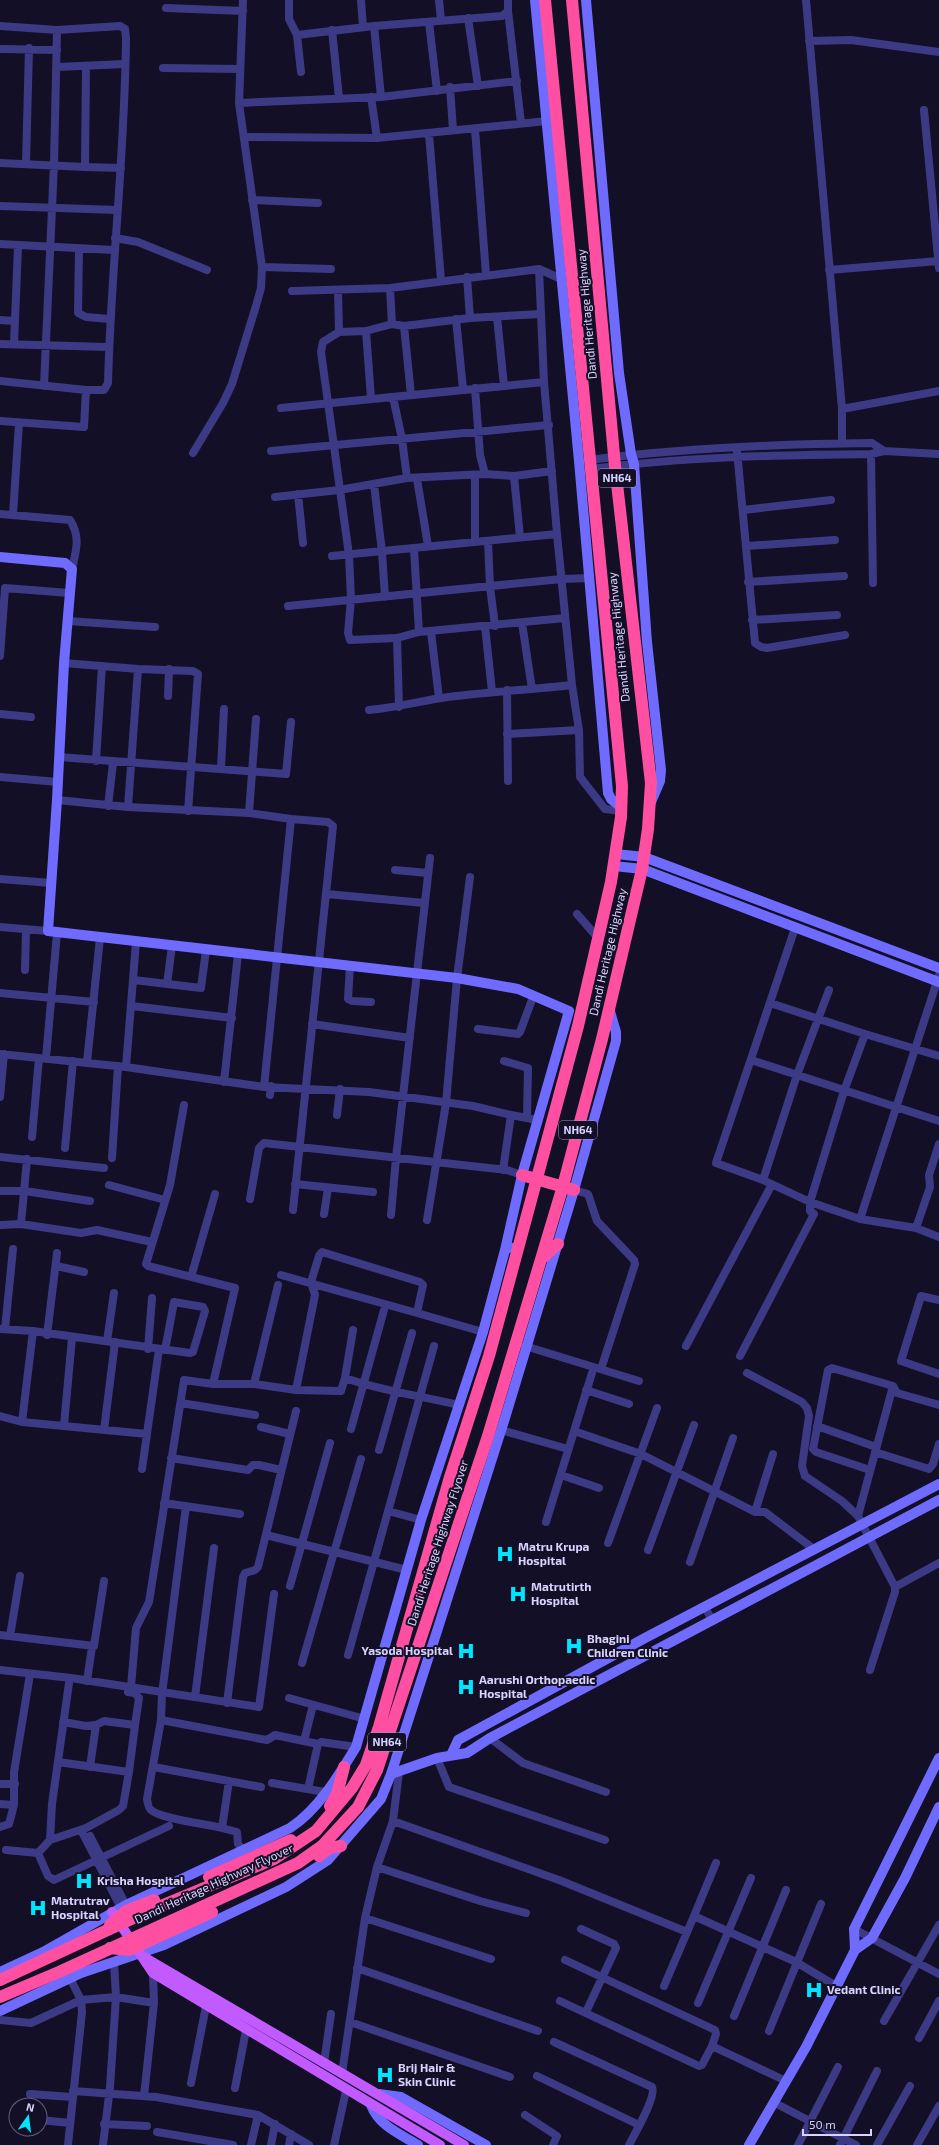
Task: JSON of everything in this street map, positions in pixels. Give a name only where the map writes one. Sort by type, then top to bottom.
[{"type":"highway","name":"Dandi Heritage Highway","points":[[521,1238],[538,1179],[597,943],[614,860],[621,809],[622,786],[589,465],[545,0]]},
{"type":"highway","name":"Dandi Heritage Highway","points":[[541,1259],[569,1188],[642,869],[648,829],[650,783],[615,461],[572,0]]},
{"type":"highway","points":[[522,1175],[569,1188]]},
{"type":"highway","name":"Dandi Heritage Highway Flyover","points":[[0,1980],[105,1931],[274,1859],[316,1831],[352,1788],[366,1765],[379,1727],[438,1519],[489,1356],[521,1238]]},
{"type":"highway","points":[[541,1259],[558,1244]]},
{"type":"highway","name":"Dandi Heritage Highway Flyover","points":[[0,1997],[59,1972],[298,1863],[322,1846],[358,1807],[377,1770],[506,1379],[541,1259]]},
{"type":"highway","points":[[105,1931],[114,1920],[126,1911],[215,1874],[294,1838],[329,1808],[337,1794],[344,1767]]},
{"type":"highway","points":[[110,1948],[126,1950],[141,1945],[295,1873],[327,1850],[340,1846]]},
{"type":"main road","points":[[120,1908],[139,1954],[153,1973],[346,2091],[440,2145]]},
{"type":"main road","points":[[139,1954],[464,2145]]},
{"type":"street","points":[[193,453],[223,403],[232,384],[260,288],[262,267],[239,103],[243,0]]},
{"type":"street","points":[[289,0],[289,19],[297,35],[301,72]]},
{"type":"street","points":[[361,0],[363,27]]},
{"type":"street","points":[[439,0],[441,20]]},
{"type":"street","points":[[508,0],[508,12],[521,123]]},
{"type":"street","points":[[535,0],[608,793],[611,799],[621,809]]},
{"type":"street","points":[[586,0],[619,373],[633,459],[647,642],[661,770],[660,781],[649,806]]},
{"type":"street","points":[[806,0],[842,409],[842,443]]},
{"type":"street","points":[[166,8],[243,11]]},
{"type":"street","points":[[297,35],[363,27],[502,16],[508,12]]},
{"type":"street","points":[[468,18],[478,86]]},
{"type":"street","points":[[429,22],[437,91]]},
{"type":"street","points":[[0,26],[57,30],[120,26],[125,29],[121,168],[114,238],[108,384],[104,390],[86,390],[0,381]]},
{"type":"street","points":[[374,26],[381,97]]},
{"type":"street","points":[[44,386],[49,248],[54,164],[57,30]]},
{"type":"street","points":[[332,30],[339,98]]},
{"type":"street","points":[[809,41],[851,40],[939,52]]},
{"type":"street","points":[[0,49],[29,48],[57,50]]},
{"type":"street","points":[[26,163],[29,48]]},
{"type":"street","points":[[56,67],[125,64]]},
{"type":"street","points":[[85,167],[86,66]]},
{"type":"street","points":[[163,68],[240,69]]},
{"type":"street","points":[[239,103],[381,97],[437,91],[450,87],[478,86],[517,81]]},
{"type":"street","points":[[450,87],[453,130]]},
{"type":"street","points":[[371,97],[378,138]]},
{"type":"street","points":[[829,270],[939,264],[924,110]]},
{"type":"street","points":[[244,137],[378,138],[547,121]]},
{"type":"street","points":[[475,129],[486,275]]},
{"type":"street","points":[[429,134],[441,280]]},
{"type":"street","points":[[0,163],[54,164],[121,168]]},
{"type":"street","points":[[252,200],[318,203]]},
{"type":"street","points":[[0,206],[52,206],[117,210]]},
{"type":"street","points":[[114,238],[138,242],[207,270]]},
{"type":"street","points":[[0,244],[49,248],[114,250]]},
{"type":"street","points":[[14,344],[18,246]]},
{"type":"street","points":[[79,249],[78,313],[81,316],[110,319]]},
{"type":"street","points":[[262,267],[331,269]]},
{"type":"street","points":[[292,291],[390,288],[441,280],[539,269],[561,279]]},
{"type":"street","points":[[539,269],[544,382],[565,618],[572,685],[579,730],[581,780],[605,809],[621,809]]},
{"type":"street","points":[[467,277],[470,318]]},
{"type":"street","points":[[390,288],[392,324]]},
{"type":"street","points":[[338,290],[339,332]]},
{"type":"street","points":[[540,314],[456,319],[404,326],[392,324],[366,331],[339,332],[323,342],[321,346],[339,490],[349,555],[352,599],[348,633],[350,640],[397,638],[419,632],[495,626],[565,618]]},
{"type":"street","points":[[498,317],[504,386]]},
{"type":"street","points":[[456,319],[463,389]]},
{"type":"street","points":[[0,320],[14,321]]},
{"type":"street","points":[[404,326],[411,395]]},
{"type":"street","points":[[366,331],[371,398]]},
{"type":"street","points":[[0,344],[109,347]]},
{"type":"street","points":[[281,408],[328,402],[544,382]]},
{"type":"street","points":[[475,388],[480,455],[485,474]]},
{"type":"street","points":[[0,422],[84,427],[86,390]]},
{"type":"street","points":[[842,409],[939,391]]},
{"type":"street","points":[[393,397],[402,439],[407,478]]},
{"type":"street","points":[[13,515],[19,423]]},
{"type":"street","points":[[271,451],[333,444],[402,439],[478,430],[549,425]]},
{"type":"street","points":[[589,465],[736,446],[872,443],[884,451]]},
{"type":"street","points":[[736,446],[747,546],[748,582],[755,643],[760,647],[845,635]]},
{"type":"street","points":[[633,459],[871,454],[884,451],[939,454]]},
{"type":"street","points":[[871,454],[873,583]]},
{"type":"street","points":[[275,497],[339,490],[407,478],[417,479],[485,474],[514,476],[552,471]]},
{"type":"street","points":[[475,475],[475,542]]},
{"type":"street","points":[[514,476],[520,537]]},
{"type":"street","points":[[417,479],[428,546]]},
{"type":"street","points":[[374,484],[382,552],[385,597]]},
{"type":"street","points":[[298,494],[303,543]]},
{"type":"street","points":[[743,510],[831,500]]},
{"type":"street","points":[[0,514],[70,520],[76,529],[78,538],[69,593],[51,883],[53,997],[32,1137]]},
{"type":"street","points":[[332,556],[557,534]]},
{"type":"street","points":[[747,546],[835,540]]},
{"type":"street","points":[[488,541],[490,587],[495,626]]},
{"type":"street","points":[[414,549],[419,632]]},
{"type":"street","points":[[0,557],[65,563],[72,569]]},
{"type":"street","points":[[748,582],[844,576]]},
{"type":"street","points":[[288,606],[352,599],[416,595],[562,579],[589,578]]},
{"type":"street","points":[[0,656],[5,588],[69,593]]},
{"type":"street","points":[[752,620],[837,615]]},
{"type":"street","points":[[68,621],[155,627]]},
{"type":"street","points":[[522,623],[532,689]]},
{"type":"street","points":[[485,626],[492,692]]},
{"type":"street","points":[[431,632],[440,698]]},
{"type":"street","points":[[397,638],[399,707]]},
{"type":"street","points":[[64,663],[138,669],[169,669],[193,671],[198,674],[188,811]]},
{"type":"street","points":[[96,761],[102,666]]},
{"type":"street","points":[[128,808],[138,669]]},
{"type":"street","points":[[168,696],[169,669]]},
{"type":"street","points":[[369,710],[399,707],[440,698],[507,690],[572,685]]},
{"type":"street","points":[[507,690],[508,780]]},
{"type":"street","points":[[221,768],[224,709]]},
{"type":"street","points":[[0,714],[31,717]]},
{"type":"street","points":[[248,813],[256,719]]},
{"type":"street","points":[[59,757],[113,763],[131,762],[252,770],[286,774],[291,722]]},
{"type":"street","points":[[507,734],[579,730]]},
{"type":"street","points":[[108,806],[113,763]]},
{"type":"street","points":[[0,777],[58,782]]},
{"type":"street","points":[[57,800],[128,808],[248,813],[332,823],[328,894],[312,1024],[293,1210]]},
{"type":"street","points":[[270,1095],[267,1086],[291,819]]},
{"type":"street","points":[[614,860],[644,856],[939,968]]},
{"type":"street","points":[[391,1215],[396,1158],[430,858]]},
{"type":"street","points":[[614,860],[642,869],[795,928],[938,979],[860,1219]]},
{"type":"street","points":[[395,870],[428,873]]},
{"type":"street","points":[[427,1220],[446,1103],[457,978],[470,877]]},
{"type":"street","points":[[0,879],[51,883]]},
{"type":"street","points":[[701,892],[705,880]]},
{"type":"street","points":[[328,894],[424,904]]},
{"type":"street","points":[[577,914],[597,943]]},
{"type":"street","points":[[0,927],[457,978],[518,989],[569,1011],[522,1175],[505,1250],[483,1332],[422,1520],[356,1747],[344,1767],[298,1822],[244,1851],[120,1908],[43,1952],[0,1972]]},
{"type":"street","points":[[795,928],[716,1163],[763,1180],[771,1186],[810,1202],[860,1219],[916,1228],[939,1237]]},
{"type":"street","points":[[25,970],[26,930]]},
{"type":"street","points":[[87,1062],[100,938]]},
{"type":"street","points":[[112,1158],[122,1067],[132,1006],[136,942]]},
{"type":"street","points":[[167,984],[172,946]]},
{"type":"street","points":[[134,980],[201,988],[206,950]]},
{"type":"street","points":[[224,1082],[238,954]]},
{"type":"street","points":[[350,966],[348,999],[352,1001],[371,1002]]},
{"type":"street","points":[[763,1180],[797,1075],[819,1020],[829,990]]},
{"type":"street","points":[[0,993],[94,1002]]},
{"type":"street","points":[[478,1029],[518,1034],[535,997]]},
{"type":"street","points":[[770,1003],[819,1020],[939,1056]]},
{"type":"street","points":[[132,1006],[232,1018]]},
{"type":"street","points":[[312,1024],[410,1038]]},
{"type":"street","points":[[740,1356],[814,1214],[810,1211],[810,1202],[844,1091],[865,1034]]},
{"type":"street","points":[[0,1097],[2,1054],[87,1062],[224,1082],[403,1096],[473,1106],[537,1120]]},
{"type":"street","points":[[751,1060],[939,1121]]},
{"type":"street","points":[[65,1148],[73,1061]]},
{"type":"street","points":[[504,1061],[528,1068],[526,1118]]},
{"type":"street","points":[[337,1115],[340,1090]]},
{"type":"street","points":[[184,1105],[170,1185],[146,1266],[235,1288],[212,1384]]},
{"type":"street","points":[[504,1170],[511,1115]]},
{"type":"street","points":[[250,1199],[261,1145],[264,1143],[504,1170],[522,1175]]},
{"type":"street","points":[[916,1228],[930,1186],[928,1175],[939,1144]]},
{"type":"street","points":[[0,1157],[104,1168]]},
{"type":"street","points":[[21,1224],[27,1159]]},
{"type":"street","points":[[295,1184],[373,1192]]},
{"type":"street","points":[[109,1185],[165,1200]]},
{"type":"street","points":[[686,1346],[771,1186]]},
{"type":"street","points":[[324,1214],[328,1188]]},
{"type":"street","points":[[0,2011],[70,1978],[164,1945],[286,1887],[328,1860],[380,1799],[395,1773],[558,1244],[569,1188],[588,1194],[597,1221],[634,1260],[635,1264],[601,1369]]},
{"type":"street","points":[[0,1191],[25,1192],[90,1201]]},
{"type":"street","points":[[191,1277],[215,1194]]},
{"type":"street","points":[[0,1225],[21,1224],[81,1233],[97,1230],[152,1242]]},
{"type":"street","points":[[505,1250],[521,1238]]},
{"type":"street","points":[[13,1249],[3,1329],[33,1331],[47,1335],[111,1342],[148,1348],[162,1350],[190,1354],[193,1352],[205,1311],[203,1307],[174,1302],[162,1350],[146,1434],[142,1469]]},
{"type":"street","points":[[296,1390],[315,1296],[311,1282],[319,1256],[322,1252],[327,1252],[420,1282],[422,1285],[417,1313]]},
{"type":"street","points":[[47,1335],[58,1253]]},
{"type":"street","points":[[56,1266],[84,1272]]},
{"type":"street","points":[[281,1275],[311,1282],[483,1332]]},
{"type":"street","points":[[254,1384],[278,1285]]},
{"type":"street","points":[[104,1430],[114,1293]]},
{"type":"street","points":[[939,1300],[921,1296],[901,1361],[939,1374]]},
{"type":"street","points":[[148,1348],[152,1298]]},
{"type":"street","points":[[351,1429],[384,1310]]},
{"type":"street","points":[[131,1688],[136,1628],[149,1602],[184,1380],[212,1384],[254,1384],[296,1390],[339,1392],[345,1378],[352,1330]]},
{"type":"street","points":[[22,1422],[33,1331]]},
{"type":"street","points":[[379,1450],[412,1333]]},
{"type":"street","points":[[64,1425],[72,1338]]},
{"type":"street","points":[[348,1655],[434,1346]]},
{"type":"street","points":[[526,1346],[639,1381]]},
{"type":"street","points":[[870,1470],[814,1451],[817,1426],[828,1370],[832,1368],[893,1386],[897,1394],[939,1405]]},
{"type":"street","points":[[546,1522],[592,1373]]},
{"type":"street","points":[[747,1374],[797,1399],[807,1408],[809,1416],[802,1466],[804,1476],[842,1501],[860,1521],[895,1587],[895,1592],[870,1670]]},
{"type":"street","points":[[345,1378],[396,1393],[419,1396],[459,1405]]},
{"type":"street","points":[[860,1521],[870,1470],[893,1386]]},
{"type":"street","points":[[586,1390],[629,1404]]},
{"type":"street","points":[[181,1404],[255,1415]]},
{"type":"street","points":[[608,1543],[657,1408]]},
{"type":"street","points":[[227,1703],[243,1577],[245,1573],[257,1569],[296,1412]]},
{"type":"street","points":[[0,1416],[22,1422],[146,1434]]},
{"type":"street","points":[[648,1550],[694,1425]]},
{"type":"street","points":[[817,1426],[875,1450],[929,1469],[933,1464],[939,1444]]},
{"type":"street","points":[[261,1427],[290,1434]]},
{"type":"street","points":[[501,1430],[568,1449]]},
{"type":"street","points":[[574,1431],[641,1454],[755,1512],[764,1512],[814,1550]]},
{"type":"street","points":[[690,1562],[733,1438]]},
{"type":"street","points":[[290,1586],[330,1443]]},
{"type":"street","points":[[755,1512],[773,1454]]},
{"type":"street","points":[[171,1458],[248,1470],[253,1465],[259,1464],[281,1470]]},
{"type":"street","points":[[302,1663],[361,1458]]},
{"type":"street","points":[[561,1475],[599,1488]]},
{"type":"street","points":[[451,1754],[458,1740],[638,1642],[814,1550],[860,1521],[939,1484]]},
{"type":"street","points":[[395,1773],[451,1754],[467,1753],[490,1738],[939,1500]]},
{"type":"street","points":[[164,1503],[240,1514]]},
{"type":"street","points":[[186,1506],[162,1694],[161,1720],[154,1767],[147,1799],[150,1809],[163,1815],[237,1832],[238,1844],[244,1851]]},
{"type":"street","points":[[388,1510],[422,1520]]},
{"type":"street","points":[[266,1535],[407,1570]]},
{"type":"street","points":[[195,1698],[214,1548]]},
{"type":"street","points":[[895,1587],[939,1563]]},
{"type":"street","points":[[10,1636],[20,1576]]},
{"type":"street","points":[[87,1681],[92,1647],[96,1643],[104,1581]]},
{"type":"street","points":[[0,1670],[87,1681],[256,1708],[260,1706],[274,1594]]},
{"type":"street","points":[[705,1608],[713,1621]]},
{"type":"street","points":[[0,1635],[92,1647]]},
{"type":"street","points":[[0,1827],[9,1824],[14,1806],[14,1772],[30,1674]]},
{"type":"street","points":[[38,1853],[50,1840],[83,1829],[123,1806],[139,1698],[136,1693],[50,1680]]},
{"type":"street","points":[[50,1840],[52,1804],[69,1683]]},
{"type":"street","points":[[289,1698],[365,1719]]},
{"type":"street","points":[[304,1741],[313,1705]]},
{"type":"street","points":[[161,1720],[267,1740],[275,1735],[318,1744],[321,1742],[356,1747]]},
{"type":"street","points":[[63,1722],[86,1726],[96,1725],[104,1721],[135,1725]]},
{"type":"street","points":[[90,1767],[96,1725]]},
{"type":"street","points":[[490,1738],[523,1763],[606,1792]]},
{"type":"street","points":[[308,1789],[318,1744]]},
{"type":"street","points":[[437,1758],[449,1787],[605,1840]]},
{"type":"street","points":[[58,1762],[129,1772]]},
{"type":"street","points":[[855,1950],[854,1929],[938,1764]]},
{"type":"street","points":[[154,1767],[261,1787]]},
{"type":"street","points":[[342,2073],[365,1918],[377,1867],[393,1821],[395,1773]]},
{"type":"street","points":[[222,1828],[229,1781]]},
{"type":"street","points":[[272,1783],[324,1792]]},
{"type":"street","points":[[0,1784],[15,1784]]},
{"type":"street","points":[[0,1804],[14,1806]]},
{"type":"street","points":[[749,2145],[806,2047],[855,1950],[872,1938],[905,1878],[939,1807]]},
{"type":"street","points":[[393,1821],[559,1880],[687,1932]]},
{"type":"street","points":[[38,1853],[48,1876],[54,1880],[169,1826]]},
{"type":"street","points":[[83,1829],[99,1859],[120,1908]]},
{"type":"street","points":[[6,1850],[38,1853]]},
{"type":"street","points":[[664,1986],[716,1863]]},
{"type":"street","points":[[377,1867],[480,1901],[526,1913]]},
{"type":"street","points":[[698,2002],[751,1878]]},
{"type":"street","points":[[734,2016],[761,1946],[786,1890]]},
{"type":"street","points":[[769,2031],[821,1904]]},
{"type":"street","points":[[694,1916],[796,1962],[836,1986]]},
{"type":"street","points":[[365,1918],[491,1960]]},
{"type":"street","points":[[884,2021],[939,1926]]},
{"type":"street","points":[[581,1929],[616,1946],[616,1949],[586,2012]]},
{"type":"street","points":[[854,1929],[918,1961],[939,1974]]},
{"type":"street","points":[[560,2001],[700,2066],[702,2065],[712,2046],[716,2034],[715,2030],[565,1960]]},
{"type":"street","points":[[103,2145],[104,2124],[109,2094],[116,1997],[114,1962]]},
{"type":"street","points":[[357,1968],[538,2031]]},
{"type":"street","points":[[144,2096],[154,2003],[153,1973]]},
{"type":"street","points":[[68,2145],[82,2012],[81,2000],[70,1978]]},
{"type":"street","points":[[0,2020],[31,2023],[81,2000],[116,1997],[154,2003]]},
{"type":"street","points":[[919,2038],[939,2001]]},
{"type":"street","points":[[191,2083],[206,2006]]},
{"type":"street","points":[[324,2062],[332,2014]]},
{"type":"street","points":[[350,2022],[510,2078]]},
{"type":"street","points":[[235,2088],[246,2030]]},
{"type":"street","points":[[554,2042],[652,2087],[654,2092],[629,2145]]},
{"type":"street","points":[[712,2046],[786,2081]]},
{"type":"street","points":[[798,2145],[812,2122],[838,2068]]},
{"type":"street","points":[[842,2142],[877,2071]]},
{"type":"street","points":[[537,2076],[639,2125]]},
{"type":"street","points":[[877,2145],[910,2086]]},
{"type":"street","points":[[334,2145],[346,2091]]},
{"type":"street","points":[[30,2094],[109,2094],[144,2096],[258,2115],[308,2145]]},
{"type":"street","points":[[379,2094],[401,2097],[486,2145]]},
{"type":"street","points":[[774,2102],[812,2122],[842,2142],[856,2145]]},
{"type":"street","points":[[371,2105],[375,2115],[382,2124],[418,2145]]},
{"type":"street","points":[[917,2145],[939,2106]]},
{"type":"street","points":[[525,2114],[557,2136],[553,2145]]},
{"type":"street","points":[[251,2145],[258,2115]]},
{"type":"street","points":[[48,2121],[70,2123]]},
{"type":"street","points":[[104,2124],[147,2126]]},
{"type":"street","points":[[271,2145],[275,2124]]},
{"type":"street","points":[[158,2132],[233,2145]]},
{"type":"street","points":[[289,2145],[291,2134]]},
{"type":"place","name":"Matru Krupa Hospital","points":[[505,1554]]},
{"type":"place","name":"Matrutirth Hospital","points":[[518,1594]]},
{"type":"place","name":"Bhagini Children Clinic","points":[[574,1646]]},
{"type":"place","name":"Yasoda Hospital","points":[[466,1651]]},
{"type":"place","name":"Aarushi Orthopaedic Hospital","points":[[466,1687]]},
{"type":"place","name":"Krisha Hospital","points":[[84,1881]]},
{"type":"place","name":"Matrutrav Hospital","points":[[38,1908]]},
{"type":"place","name":"Vedant Clinic","points":[[814,1990]]},
{"type":"place","name":"Brij Hair & Skin Clinic","points":[[385,2075]]}]
